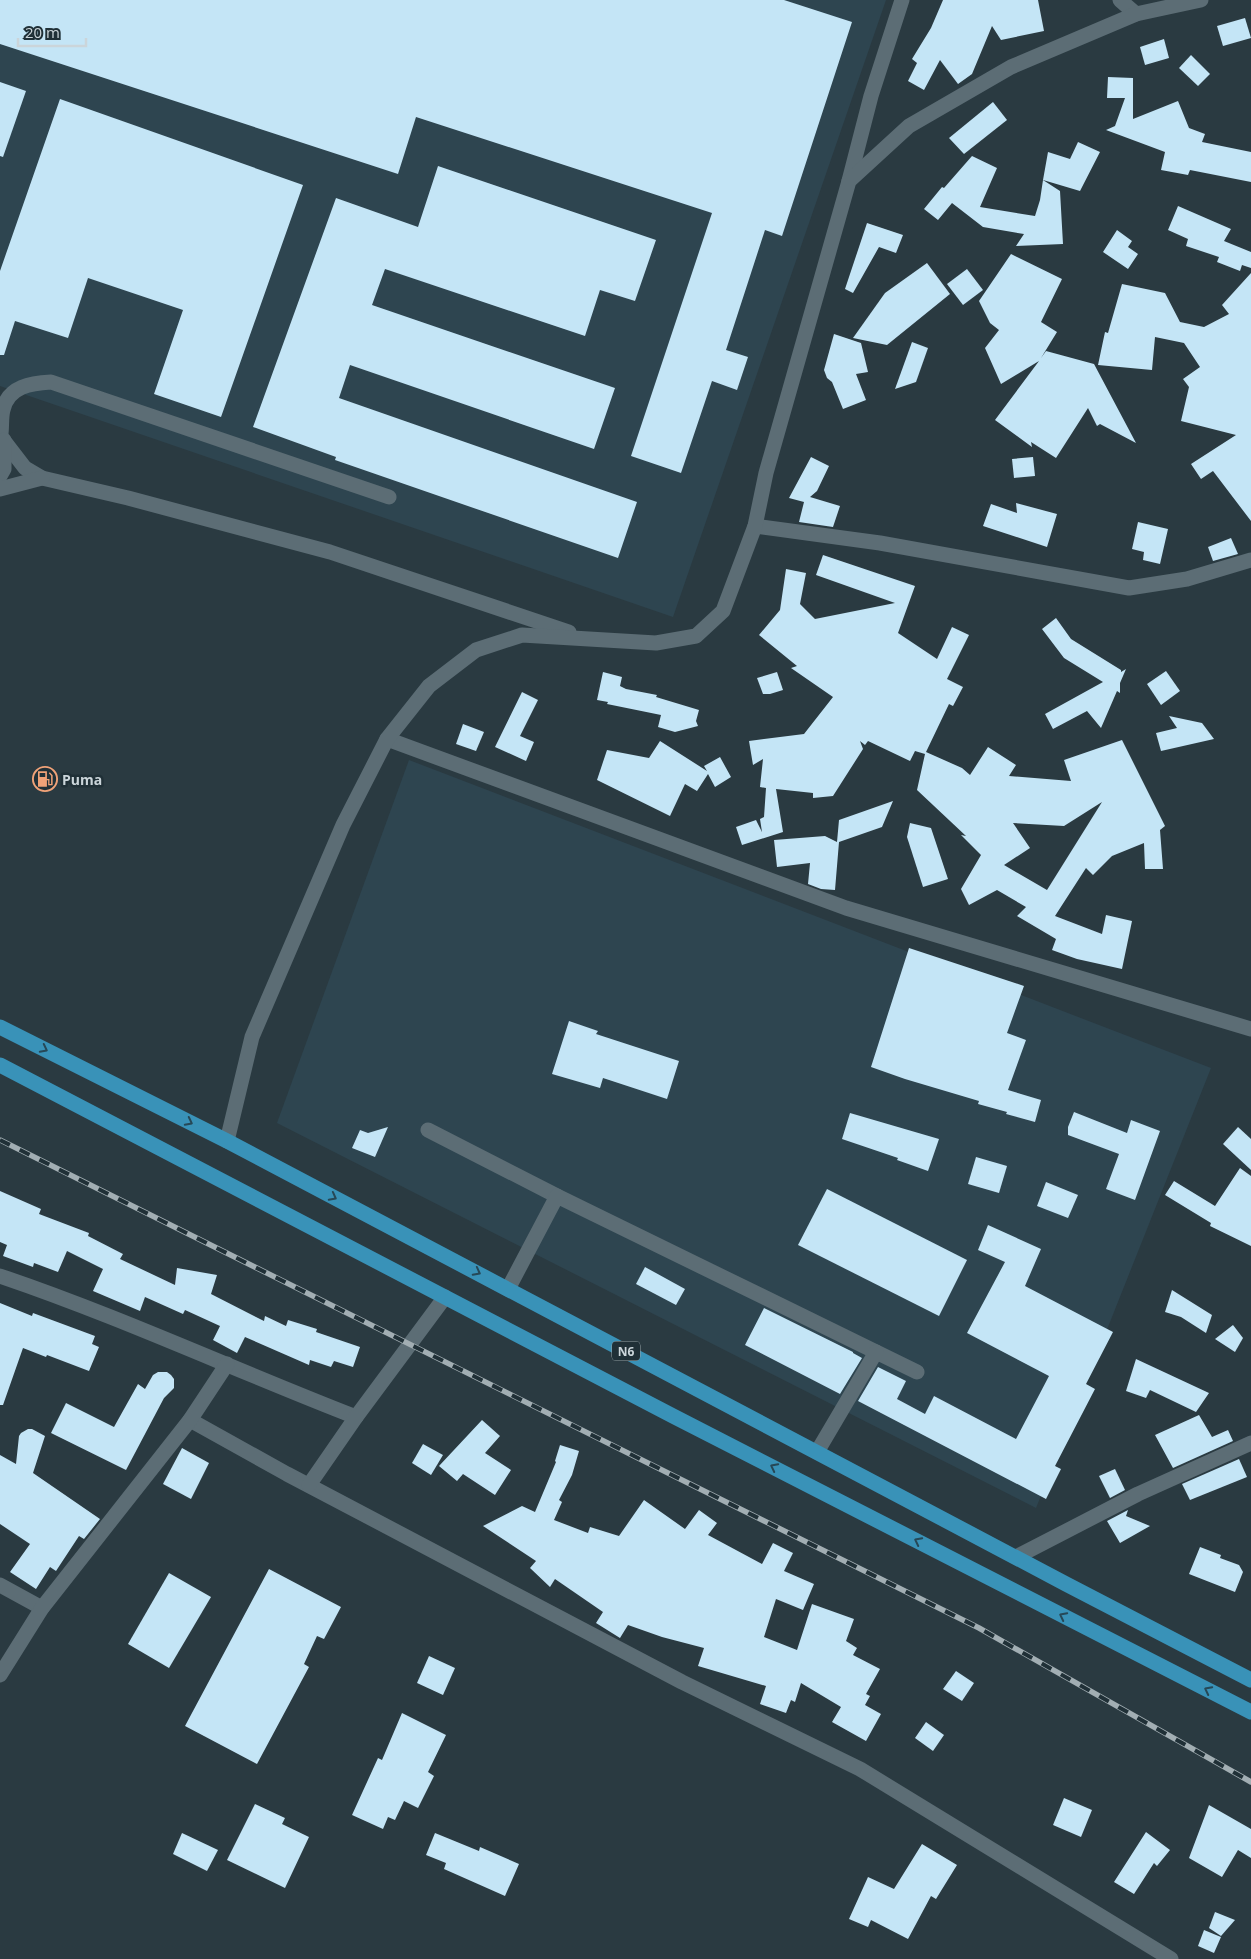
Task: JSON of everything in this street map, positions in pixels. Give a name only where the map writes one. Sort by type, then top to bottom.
[{"type":"highway","name":"N6","points":[[0,1027],[227,1141],[1251,1680]]},
{"type":"highway","points":[[0,1065],[445,1297],[1251,1712]]},
{"type":"street","points":[[227,1141],[252,1037],[343,824],[387,739],[429,686],[476,650],[522,635],[656,643],[696,636],[723,611],[755,526],[766,473],[849,181],[870,96],[902,0]]},
{"type":"street","points":[[1120,0],[1136,14]]},
{"type":"street","points":[[849,181],[909,126],[1011,67],[1136,14],[1201,0]]},
{"type":"street","points":[[0,476],[4,469],[3,408],[11,394],[29,383],[51,382],[389,497]]},
{"type":"street","points":[[2,436],[25,468],[42,478],[128,498],[330,552],[587,638]]},
{"type":"street","points":[[0,489],[42,478]]},
{"type":"street","points":[[755,526],[880,543],[1129,588],[1188,579],[1251,560]]},
{"type":"street","points":[[387,739],[846,908],[1251,1029]]},
{"type":"street","points":[[428,1130],[557,1196],[917,1372]]},
{"type":"street","points":[[508,1289],[557,1196]]},
{"type":"street","points":[[0,1276],[70,1300],[283,1389],[356,1417]]},
{"type":"street","points":[[309,1485],[356,1417],[445,1297]]},
{"type":"street","points":[[817,1452],[876,1352]]},
{"type":"street","points":[[0,1675],[42,1608],[190,1420],[227,1364]]},
{"type":"street","points":[[190,1420],[682,1682],[860,1769],[1171,1959]]},
{"type":"street","points":[[1016,1557],[1138,1494],[1251,1443]]},
{"type":"street","points":[[0,1585],[42,1608]]},
{"type":"shaded area","points":[[0,0],[886,0],[673,617],[0,386]]},
{"type":"shaded area","points":[[409,760],[1211,1068],[1036,1508],[277,1123]]},
{"type":"building","points":[[0,0],[784,0],[852,22],[782,236],[765,230],[726,350],[748,357],[737,390],[712,381],[681,473],[631,456],[712,213],[416,117],[398,174],[0,44]]},
{"type":"building","points":[[943,0],[1038,0],[1044,31],[1001,40],[992,26],[972,74],[958,84],[940,60],[924,90],[908,81],[917,63],[912,59],[931,28]]},
{"type":"building","points":[[1245,18],[1251,38],[1223,46],[1217,26]]},
{"type":"building","points":[[1164,39],[1169,58],[1145,65],[1140,47]]},
{"type":"building","points":[[1191,55],[1210,74],[1198,86],[1179,68]]},
{"type":"building","points":[[1108,77],[1133,78],[1133,119],[1178,101],[1189,128],[1205,134],[1202,142],[1251,152],[1251,182],[1190,170],[1188,175],[1161,170],[1165,152],[1106,130],[1115,126],[1125,98],[1107,98]]},
{"type":"building","points":[[0,82],[26,91],[3,157],[0,156]]},
{"type":"building","points":[[60,99],[303,185],[221,417],[154,394],[183,310],[88,278],[68,338],[15,321],[4,355],[0,355],[0,271]]},
{"type":"building","points":[[993,102],[1007,120],[964,154],[949,138]]},
{"type":"building","points":[[1078,142],[1100,152],[1080,191],[1043,180],[1048,152],[1070,159]]},
{"type":"building","points":[[972,156],[997,168],[980,207],[1035,216],[1043,180],[1060,191],[1063,244],[1016,246],[1024,234],[983,227],[952,203],[938,220],[924,209]]},
{"type":"building","points":[[438,166],[656,240],[635,301],[600,290],[585,336],[385,269],[372,305],[615,388],[594,449],[350,365],[339,398],[637,502],[618,558],[335,460],[336,457],[253,427],[336,198],[418,227]]},
{"type":"building","points":[[1178,206],[1231,229],[1224,241],[1251,252],[1251,268],[1242,265],[1240,271],[1217,262],[1219,257],[1186,246],[1188,239],[1168,230]]},
{"type":"building","points":[[867,223],[903,235],[896,253],[879,247],[853,293],[845,289]]},
{"type":"building","points":[[1117,230],[1132,241],[1128,247],[1138,254],[1128,269],[1103,252]]},
{"type":"building","points":[[1011,254],[1062,279],[1041,322],[1057,332],[1041,358],[1046,351],[1094,364],[1136,443],[1100,424],[1097,426],[1088,408],[1056,458],[1031,442],[1032,447],[995,420],[1039,361],[1001,384],[985,348],[999,330],[990,323],[979,301]]},
{"type":"building","points":[[927,263],[950,294],[887,345],[853,338],[885,293]]},
{"type":"building","points":[[967,269],[983,290],[963,305],[947,284]]},
{"type":"building","points":[[1251,273],[1251,521],[1213,471],[1201,479],[1191,464],[1236,435],[1181,421],[1189,387],[1183,379],[1200,367],[1184,343],[1155,337],[1152,370],[1098,365],[1105,332],[1108,333],[1122,284],[1165,293],[1180,322],[1204,327],[1229,314],[1222,305]]},
{"type":"building","points":[[834,334],[861,343],[868,372],[856,374],[866,400],[843,409],[832,382],[827,378],[824,370]]},
{"type":"building","points":[[912,342],[928,348],[916,382],[895,389]]},
{"type":"building","points":[[811,457],[829,466],[817,491],[810,497],[840,506],[833,527],[799,522],[804,502],[789,498]]},
{"type":"building","points":[[1033,457],[1035,476],[1014,478],[1012,459]]},
{"type":"building","points":[[1016,503],[1057,514],[1047,547],[983,526],[991,504],[1017,513]]},
{"type":"building","points":[[1138,522],[1168,529],[1160,564],[1143,560],[1144,552],[1132,549]]},
{"type":"building","points":[[1231,538],[1238,554],[1213,561],[1208,547]]},
{"type":"building","points":[[823,555],[915,586],[898,633],[937,659],[952,627],[969,635],[947,679],[963,687],[953,706],[949,704],[926,752],[962,768],[970,775],[988,747],[1016,765],[1009,776],[1071,781],[1064,760],[1122,740],[1165,826],[1160,830],[1163,869],[1145,869],[1144,843],[1112,856],[1093,875],[1086,868],[1055,916],[1102,934],[1106,915],[1132,921],[1122,969],[1077,959],[1052,950],[1056,939],[1017,916],[1026,907],[997,890],[969,905],[961,889],[981,855],[961,835],[966,836],[917,790],[925,754],[915,751],[910,761],[868,741],[865,745],[860,741],[863,749],[833,796],[813,798],[813,793],[776,789],[783,832],[742,845],[736,827],[756,820],[762,832],[760,819],[764,817],[766,788],[760,787],[763,759],[753,765],[749,741],[804,734],[833,697],[791,668],[797,666],[759,635],[780,610],[786,569],[806,573],[800,604],[815,619],[895,603],[816,575]],"holes":[[[1102,802],[1047,890],[1004,865],[1030,848],[1013,823],[1064,826]]]},
{"type":"building","points":[[1056,618],[1071,639],[1121,670],[1121,672],[1126,669],[1120,683],[1120,693],[1117,691],[1101,728],[1087,711],[1053,729],[1045,714],[1103,682],[1064,658],[1042,629]]},
{"type":"building","points":[[1166,671],[1180,691],[1161,705],[1147,684]]},
{"type":"building","points":[[603,672],[622,677],[620,686],[626,689],[657,695],[656,697],[699,710],[696,721],[698,726],[675,732],[658,727],[661,715],[607,704],[608,702],[597,700]]},
{"type":"building","points":[[777,672],[783,690],[763,694],[757,678]]},
{"type":"building","points":[[522,692],[538,700],[520,736],[534,742],[526,761],[495,747]]},
{"type":"building","points":[[1169,716],[1202,723],[1214,739],[1161,751],[1156,733],[1177,728]]},
{"type":"building","points":[[463,724],[484,732],[476,751],[456,744]]},
{"type":"building","points":[[660,741],[707,771],[704,766],[720,757],[731,777],[715,787],[708,774],[697,791],[685,784],[670,816],[597,780],[607,750],[649,758]]},
{"type":"building","points":[[893,801],[882,827],[839,842],[835,890],[821,889],[808,884],[810,863],[777,867],[774,840],[825,836],[837,842],[839,820]]},
{"type":"building","points":[[910,823],[931,828],[948,879],[923,887],[907,837]]},
{"type":"building","points":[[909,948],[1024,986],[1007,1033],[1026,1040],[1008,1090],[1041,1100],[1035,1122],[978,1104],[979,1101],[871,1067]]},
{"type":"building","points":[[569,1021],[598,1031],[596,1034],[679,1061],[667,1099],[603,1078],[600,1088],[552,1074]]},
{"type":"building","points":[[1074,1112],[1127,1133],[1131,1120],[1160,1131],[1135,1200],[1106,1189],[1119,1154],[1068,1135],[1068,1127]]},
{"type":"building","points":[[850,1113],[939,1139],[928,1171],[897,1160],[898,1158],[842,1139]]},
{"type":"building","points":[[388,1127],[375,1157],[352,1148],[360,1130],[368,1133]]},
{"type":"building","points":[[1238,1127],[1251,1139],[1251,1170],[1223,1144]]},
{"type":"building","points":[[976,1157],[1007,1166],[999,1193],[968,1184]]},
{"type":"building","points":[[1240,1168],[1251,1176],[1251,1246],[1210,1226],[1211,1223],[1165,1195],[1174,1181],[1215,1206]]},
{"type":"building","points":[[1046,1182],[1078,1195],[1068,1218],[1037,1206]]},
{"type":"building","points":[[827,1189],[967,1260],[939,1316],[798,1245]]},
{"type":"building","points":[[0,1191],[41,1209],[39,1214],[89,1233],[88,1236],[123,1254],[120,1259],[175,1285],[177,1268],[217,1275],[211,1294],[264,1321],[265,1316],[286,1326],[288,1320],[317,1329],[316,1332],[360,1347],[353,1367],[334,1361],[331,1367],[310,1360],[309,1365],[245,1337],[237,1353],[213,1340],[220,1326],[185,1310],[183,1314],[145,1297],[140,1311],[93,1291],[103,1269],[67,1251],[58,1272],[34,1263],[33,1267],[3,1256],[7,1245],[0,1242]]},
{"type":"building","points":[[988,1225],[1041,1249],[1025,1286],[1113,1332],[1086,1384],[1095,1389],[1055,1466],[1061,1469],[1046,1499],[858,1401],[878,1367],[906,1381],[897,1399],[925,1414],[934,1396],[1016,1439],[1049,1376],[967,1333],[1005,1262],[978,1250]]},
{"type":"building","points":[[645,1267],[685,1289],[676,1305],[636,1284]]},
{"type":"building","points":[[1172,1290],[1212,1315],[1206,1333],[1181,1317],[1165,1312]]},
{"type":"building","points":[[0,1303],[32,1316],[33,1313],[95,1336],[92,1344],[99,1347],[89,1371],[23,1348],[3,1405],[0,1405]]},
{"type":"building","points":[[764,1308],[862,1358],[840,1394],[745,1345]]},
{"type":"building","points":[[1233,1325],[1243,1338],[1235,1352],[1215,1339]]},
{"type":"building","points":[[1136,1359],[1209,1393],[1196,1412],[1150,1390],[1146,1398],[1126,1391]]},
{"type":"building","points":[[158,1372],[167,1372],[171,1375],[174,1379],[174,1388],[164,1398],[126,1470],[51,1433],[66,1403],[114,1427],[138,1384],[145,1389],[153,1375]]},
{"type":"building","points":[[1199,1415],[1212,1437],[1228,1430],[1233,1441],[1173,1468],[1155,1435]]},
{"type":"building","points":[[482,1420],[500,1436],[485,1453],[511,1470],[495,1495],[463,1474],[457,1481],[439,1466]]},
{"type":"building","points":[[28,1429],[32,1429],[45,1436],[33,1473],[100,1519],[84,1539],[79,1536],[56,1571],[50,1567],[36,1589],[10,1572],[30,1544],[0,1524],[0,1455],[16,1464],[19,1436]]},
{"type":"building","points":[[423,1444],[443,1455],[431,1475],[412,1463]]},
{"type":"building","points":[[560,1445],[579,1451],[572,1475],[559,1500],[562,1502],[554,1520],[588,1533],[590,1527],[619,1536],[644,1500],[685,1529],[699,1510],[717,1523],[708,1535],[762,1564],[773,1543],[793,1553],[784,1571],[814,1584],[803,1610],[776,1599],[764,1637],[797,1650],[812,1604],[854,1619],[846,1641],[857,1648],[853,1655],[880,1669],[866,1694],[870,1696],[865,1705],[881,1714],[866,1741],[832,1722],[841,1707],[801,1683],[795,1702],[791,1700],[786,1713],[760,1704],[766,1686],[698,1666],[704,1648],[662,1637],[628,1625],[620,1638],[596,1623],[603,1612],[555,1579],[550,1587],[530,1568],[536,1561],[483,1526],[522,1506],[535,1512],[556,1462]]},
{"type":"building","points":[[182,1448],[209,1463],[191,1499],[163,1484]]},
{"type":"building","points":[[1239,1459],[1247,1477],[1190,1500],[1182,1484]]},
{"type":"building","points":[[1115,1469],[1125,1490],[1110,1498],[1099,1476]]},
{"type":"building","points":[[1128,1510],[1126,1516],[1150,1526],[1120,1543],[1107,1521]]},
{"type":"building","points":[[1200,1547],[1221,1555],[1220,1558],[1239,1565],[1243,1572],[1235,1592],[1189,1574]]},
{"type":"building","points":[[269,1569],[341,1607],[324,1639],[317,1636],[304,1664],[309,1667],[257,1764],[185,1726]]},
{"type":"building","points":[[169,1573],[211,1597],[169,1668],[128,1644]]},
{"type":"building","points":[[429,1656],[455,1668],[443,1695],[417,1683]]},
{"type":"building","points":[[956,1671],[974,1683],[962,1701],[943,1689]]},
{"type":"building","points":[[402,1713],[446,1735],[428,1772],[434,1776],[418,1808],[404,1801],[395,1820],[388,1817],[383,1829],[352,1815],[378,1758],[382,1760]]},
{"type":"building","points":[[926,1722],[944,1735],[933,1751],[915,1738]]},
{"type":"building","points":[[1064,1798],[1092,1810],[1081,1837],[1053,1825]]},
{"type":"building","points":[[255,1804],[285,1818],[282,1824],[309,1837],[285,1888],[227,1860]]},
{"type":"building","points":[[1209,1805],[1251,1829],[1251,1858],[1238,1850],[1222,1877],[1189,1858]]},
{"type":"building","points":[[1146,1832],[1170,1850],[1157,1866],[1154,1863],[1134,1894],[1114,1882]]},
{"type":"building","points":[[182,1833],[218,1850],[207,1871],[173,1854]]},
{"type":"building","points":[[435,1833],[479,1851],[480,1847],[519,1864],[505,1896],[444,1869],[446,1863],[426,1855]]},
{"type":"building","points":[[922,1844],[957,1865],[936,1899],[931,1896],[908,1939],[871,1920],[868,1927],[849,1919],[868,1877],[894,1889]]},
{"type":"building","points":[[1215,1912],[1235,1920],[1221,1936],[1209,1928]]},
{"type":"building","points":[[1204,1930],[1221,1937],[1214,1953],[1198,1946]]},
{"type":"railway","points":[[0,1140],[979,1628],[1251,1782]]},
{"type":"place","name":"Puma","points":[[45,779]]}]
